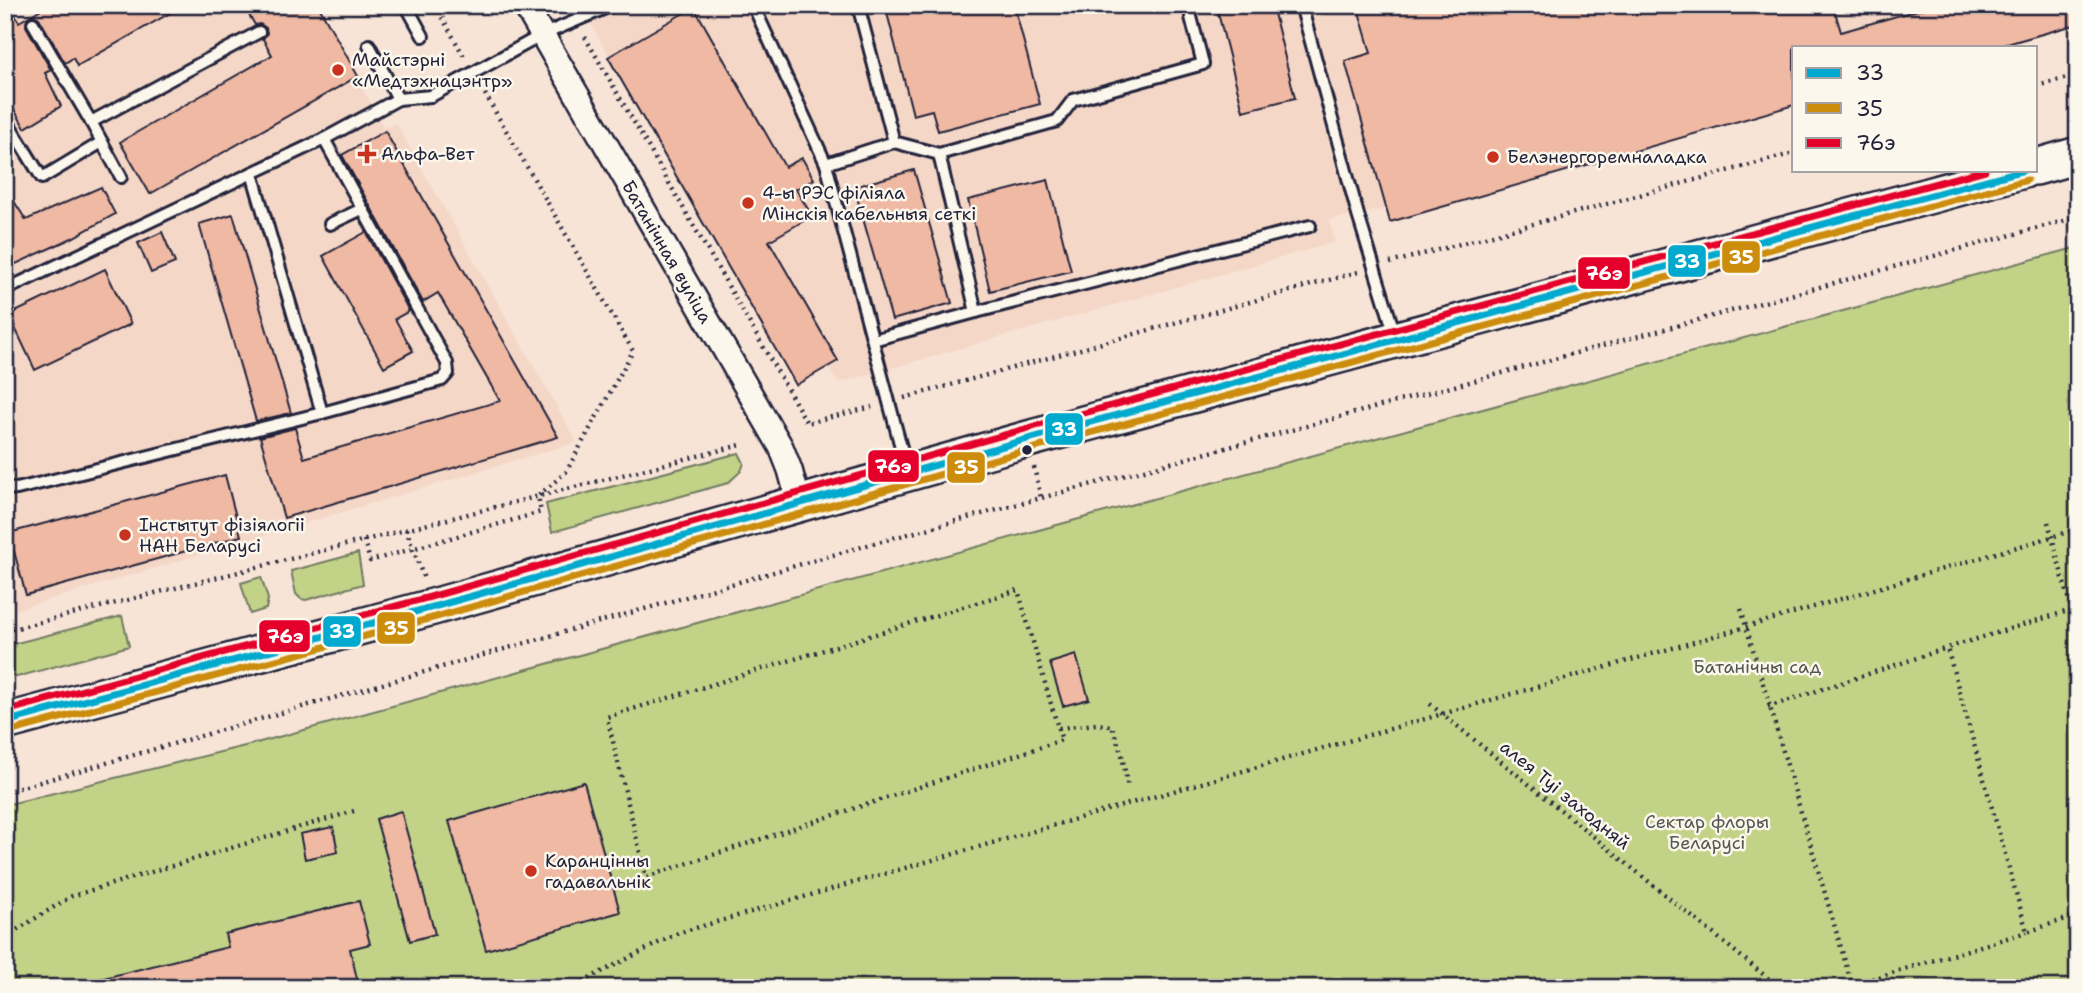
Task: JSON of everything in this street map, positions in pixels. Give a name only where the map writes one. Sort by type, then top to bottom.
[{"type":"main road","points":[[2038,166],[2078,155]]},
{"type":"main road","points":[[5,722],[2017,172]]},
{"type":"street","name":"Батанічная вуліца","points":[[525,5],[781,447],[799,503]]},
{"type":"lane","points":[[406,5],[424,36]]},
{"type":"lane","points":[[5,290],[324,139],[398,99],[431,96],[542,35],[613,5]]},
{"type":"lane","points":[[753,5],[826,164],[908,473]]},
{"type":"lane","points":[[858,5],[894,142]]},
{"type":"lane","points":[[1301,5],[1373,268],[1397,341]]},
{"type":"lane","points":[[826,164],[894,142],[939,154],[1057,121],[1073,100],[1203,64],[1191,17]]},
{"type":"lane","points":[[33,23],[121,177]]},
{"type":"lane","points":[[91,122],[259,32]]},
{"type":"lane","points":[[369,45],[398,99]]},
{"type":"lane","points":[[5,118],[42,178],[102,142]]},
{"type":"lane","points":[[5,486],[17,489],[322,413],[442,380],[448,373],[447,363],[324,139]]},
{"type":"lane","points":[[939,154],[976,312]]},
{"type":"lane","points":[[252,173],[322,413]]},
{"type":"lane","points":[[330,224],[362,209]]},
{"type":"lane","points":[[873,341],[1310,226]]},
{"type":"path","points":[[435,5],[633,351],[566,472],[538,496]]},
{"type":"path","points":[[576,22],[807,423],[889,403],[1792,154]]},
{"type":"path","points":[[2038,85],[2078,75]]},
{"type":"path","points":[[5,792],[875,542],[2078,216]]},
{"type":"path","points":[[5,631],[741,445]]},
{"type":"path","points":[[364,540],[370,561],[541,512],[538,496]]},
{"type":"path","points":[[2048,522],[2078,635]]},
{"type":"path","points":[[406,529],[433,607]]},
{"type":"path","points":[[570,988],[678,933],[2078,530]]},
{"type":"path","points":[[1018,590],[1058,728],[1062,740],[646,877],[607,718],[1018,590]]},
{"type":"path","points":[[1768,707],[2078,608]]},
{"type":"path","points":[[1741,609],[1852,986],[2078,915]]},
{"type":"path","points":[[1947,648],[2028,932]]},
{"type":"path","name":"алея Туі заходняй","points":[[1430,704],[1780,988]]},
{"type":"path","points":[[1058,728],[1096,724],[1112,726],[1122,755],[1128,788]]},
{"type":"path","points":[[5,937],[72,896],[354,811]]},
{"type":"shaded area","points":[[48,5],[318,5],[384,128],[396,123],[577,442],[15,610],[5,576],[5,23]]},
{"type":"shaded area","points":[[580,5],[2078,5],[2078,24],[2000,46],[1792,46],[1792,106],[1390,222],[1386,209],[1329,220],[1335,242],[839,383],[827,367],[796,385]]},
{"type":"green space","name":"Батанічны сад","points":[[2078,247],[2078,988],[5,988],[5,805],[249,745]]},
{"type":"green space","points":[[739,453],[744,463],[741,471],[728,483],[552,532],[546,504]]},
{"type":"green space","points":[[358,553],[363,584],[306,600],[296,594],[291,571]]},
{"type":"green space","points":[[261,577],[268,599],[266,609],[250,614],[241,583]]},
{"type":"green space","points":[[122,616],[129,646],[17,677],[5,672],[5,646]]},
{"type":"building","points":[[5,5],[9,5],[19,22],[48,5],[184,5],[77,66],[73,58],[65,63],[39,18],[34,15],[28,17],[26,26],[51,70],[45,73],[61,106],[25,128],[5,94]]},
{"type":"building","points":[[243,5],[318,5],[358,76],[150,194],[120,142],[272,55],[263,39],[267,33],[266,28],[260,24],[255,25]]},
{"type":"building","points":[[885,5],[1014,5],[1040,104],[938,131],[932,110],[913,115]]},
{"type":"building","points":[[1216,5],[1272,5],[1295,98],[1243,111]]},
{"type":"building","name":"Белэнергоремналадка","points":[[1357,5],[1833,5],[1841,32],[1935,5],[2078,5],[2078,24],[2000,46],[1792,46],[1792,106],[1390,222],[1345,61],[1371,53]]},
{"type":"building","name":"4-ы РЭС філіяла Мінскія кабельныя сеткі","points":[[694,7],[785,167],[802,158],[814,179],[796,189],[812,216],[769,241],[838,361],[796,385],[608,57]]},
{"type":"building","points":[[385,131],[558,437],[284,518],[260,437],[295,428],[304,458],[500,401],[438,293],[423,302],[342,155]]},
{"type":"building","points":[[914,170],[952,303],[892,320],[854,187]]},
{"type":"building","points":[[1048,180],[1071,271],[990,291],[968,200]]},
{"type":"building","points":[[5,187],[26,220],[101,187],[115,214],[72,238],[5,269]]},
{"type":"building","points":[[233,214],[291,413],[256,421],[199,224]]},
{"type":"building","points":[[162,232],[175,263],[151,273],[138,243]]},
{"type":"building","points":[[366,232],[409,311],[395,319],[413,351],[384,367],[323,256]]},
{"type":"building","points":[[105,269],[131,324],[35,370],[9,315]]},
{"type":"building","name":"Інстытут фізіялогіі НАН Беларусі","points":[[225,475],[241,536],[26,595],[9,533]]},
{"type":"building","points":[[1076,655],[1089,699],[1063,706],[1050,663]]},
{"type":"building","name":"Каранцінны гадавальнік","points":[[584,782],[620,912],[486,950],[449,821]]},
{"type":"building","points":[[401,811],[435,934],[410,941],[376,819]]},
{"type":"building","points":[[333,827],[338,852],[305,859],[300,834]]},
{"type":"building","points":[[359,901],[370,944],[350,949],[358,983],[341,988],[97,988],[96,980],[228,947],[225,934]]},
{"type":"transit line","name":"76э","points":[[5,711],[430,597],[1025,429],[1978,172]]},
{"type":"transit line","name":"33","points":[[5,722],[433,607],[1028,439],[2017,172]]},
{"type":"transit line","name":"35","points":[[8,732],[436,617],[1031,449],[2027,180]]},
{"type":"place","name":"Майстэрні «Медтэхнацэнтр»","points":[[338,70]]},
{"type":"place","name":"Альфа-Вет","points":[[367,154]]},
{"type":"place","name":"Белэнергоремналадка","points":[[1493,157]]},
{"type":"place","name":"4-ы РЭС філіяла Мінскія кабельныя сеткі","points":[[748,203]]},
{"type":"place","name":"Інстытут фізіялогіі НАН Беларусі","points":[[125,535]]},
{"type":"place","name":"Каранцінны гадавальнік","points":[[531,871]]},
{"type":"park label","name":"Сектар флоры Беларусі","points":[[1707,832]]}]
